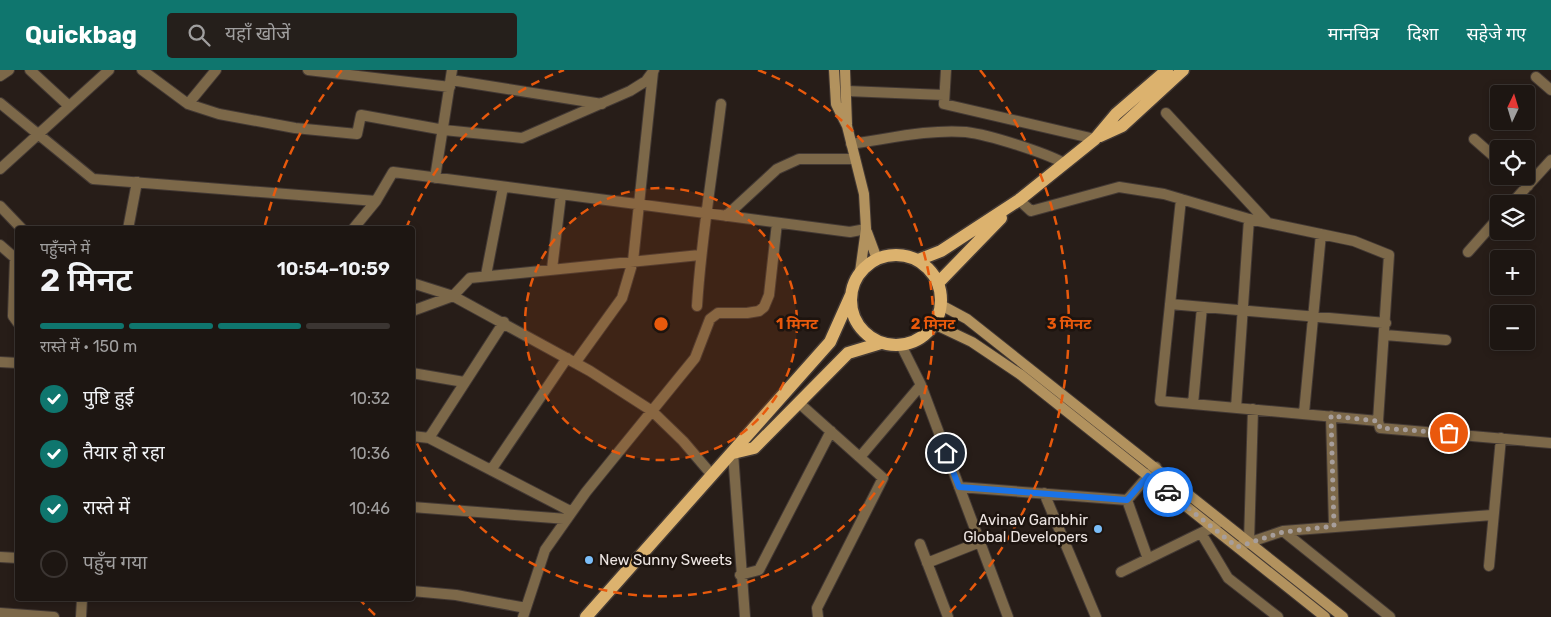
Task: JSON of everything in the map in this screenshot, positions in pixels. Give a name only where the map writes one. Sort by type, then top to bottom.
[{"type":"main road","points":[[918,260],[941,251],[1019,200],[1095,138],[1116,114],[1167,70]]},
{"type":"main road","points":[[1095,138],[1122,126],[1184,70]]},
{"type":"main road","points":[[938,283],[1019,200]]},
{"type":"main road","points":[[586,617],[830,342],[860,272],[877,259],[890,255],[918,260],[930,270],[938,283],[941,305],[934,324],[920,338],[900,345],[881,343],[848,353],[754,448],[733,453]]},
{"type":"main road","points":[[851,295],[852,310],[857,324],[868,335],[881,343]]},
{"type":"street","points":[[0,76],[9,70]]},
{"type":"street","points":[[30,70],[69,106]]},
{"type":"street","points":[[0,169],[109,70]]},
{"type":"street","points":[[142,70],[188,104],[220,114],[295,128],[357,134],[361,115],[444,130],[522,138],[602,104],[646,81],[654,70]]},
{"type":"street","points":[[188,104],[216,70]]},
{"type":"street","points":[[308,70],[451,79],[602,104]]},
{"type":"street","points":[[491,470],[571,360],[622,298],[633,261],[654,70]]},
{"type":"street","points":[[834,70],[836,104],[847,126]]},
{"type":"street","points":[[845,70],[847,126],[864,194],[866,228],[860,272]]},
{"type":"street","points":[[946,70],[944,104],[1095,138]]},
{"type":"street","points":[[1536,77],[1551,90]]},
{"type":"street","points":[[435,178],[451,79]]},
{"type":"street","points":[[847,91],[944,95]]},
{"type":"street","points":[[0,103],[93,179],[376,201]]},
{"type":"street","points":[[697,306],[700,255],[708,214],[721,104]]},
{"type":"street","points":[[1166,113],[1268,223]]},
{"type":"street","points":[[851,144],[932,133],[966,132],[1030,149],[1064,163]]},
{"type":"street","points":[[1474,139],[1490,153]]},
{"type":"street","points":[[726,216],[777,169],[799,159],[855,159]]},
{"type":"street","points":[[1520,195],[1551,160]]},
{"type":"street","points":[[355,226],[376,201],[393,172],[503,188],[850,232],[866,228]]},
{"type":"street","points":[[129,226],[137,182]]},
{"type":"street","points":[[1019,200],[1032,211],[1119,187],[1164,194],[1250,220],[1354,240],[1389,255],[1386,324],[1378,421],[1380,428],[1551,442]]},
{"type":"street","points":[[486,275],[503,188]]},
{"type":"street","points":[[552,269],[561,195]]},
{"type":"street","points":[[1181,199],[1160,401],[1378,421]]},
{"type":"street","points":[[0,206],[19,226]]},
{"type":"street","points":[[1236,408],[1250,220]]},
{"type":"street","points":[[415,591],[456,595],[524,613],[545,550],[652,411],[696,358],[710,319],[718,313],[747,313],[759,311],[764,307],[769,295],[776,223]]},
{"type":"street","points":[[866,228],[877,259]]},
{"type":"street","points":[[1468,252],[1490,228]]},
{"type":"street","points":[[1304,413],[1321,234]]},
{"type":"street","points":[[0,245],[15,258],[13,316],[15,319]]},
{"type":"street","points":[[415,309],[453,296],[470,278],[700,255]]},
{"type":"street","points":[[415,284],[453,296],[504,322],[571,360],[652,411],[683,441],[712,474]]},
{"type":"street","points":[[1170,304],[1386,324]]},
{"type":"street","points":[[941,305],[967,319],[1343,617]]},
{"type":"street","points":[[1193,404],[1202,307]]},
{"type":"street","points":[[429,438],[504,322]]},
{"type":"street","points":[[934,324],[972,342],[1022,375],[1325,617]]},
{"type":"street","points":[[1385,335],[1446,340]]},
{"type":"street","points":[[900,345],[921,385],[1008,617]]},
{"type":"street","points":[[0,362],[15,363]]},
{"type":"street","points":[[415,374],[464,382]]},
{"type":"street","points":[[860,457],[921,385]]},
{"type":"street","points":[[799,403],[883,478],[817,608],[818,617]]},
{"type":"street","points":[[1249,542],[1253,409]]},
{"type":"street","points":[[1331,416],[1334,526]]},
{"type":"street","points":[[740,575],[759,570],[831,431]]},
{"type":"street","points":[[415,436],[429,438],[491,470],[570,516]]},
{"type":"street","points":[[1489,566],[1492,515],[1501,438]]},
{"type":"street","points":[[733,453],[740,575],[745,617]]},
{"type":"street","points":[[1127,500],[1156,467]]},
{"type":"street","points":[[959,487],[1127,500]]},
{"type":"street","points":[[1044,493],[1096,617]]},
{"type":"street","points":[[1127,500],[1148,559]]},
{"type":"street","points":[[415,507],[570,516]]},
{"type":"street","points":[[1237,547],[1283,532],[1334,526],[1492,515]]},
{"type":"street","points":[[1121,572],[1212,528],[1222,520]]},
{"type":"street","points":[[1283,532],[1390,617]]},
{"type":"street","points":[[1201,533],[1228,578],[1278,617]]},
{"type":"street","points":[[927,564],[980,542]]},
{"type":"street","points":[[920,544],[948,617]]},
{"type":"street","points":[[0,557],[15,558]]},
{"type":"street","points":[[81,617],[82,601]]},
{"type":"street","points":[[0,614],[54,617]]},
{"type":"way so far","points":[[1168,492],[1237,547],[1283,532],[1334,526],[1331,416],[1378,421],[1380,428],[1449,433]]},
{"type":"place","name":"Avinav Gambhir Global Developers","points":[[1098,529]]},
{"type":"place","name":"New Sunny Sweets","points":[[589,560]]},
{"type":"route","points":[[946,453],[959,487],[1127,500],[1148,476],[1168,492]]}]
